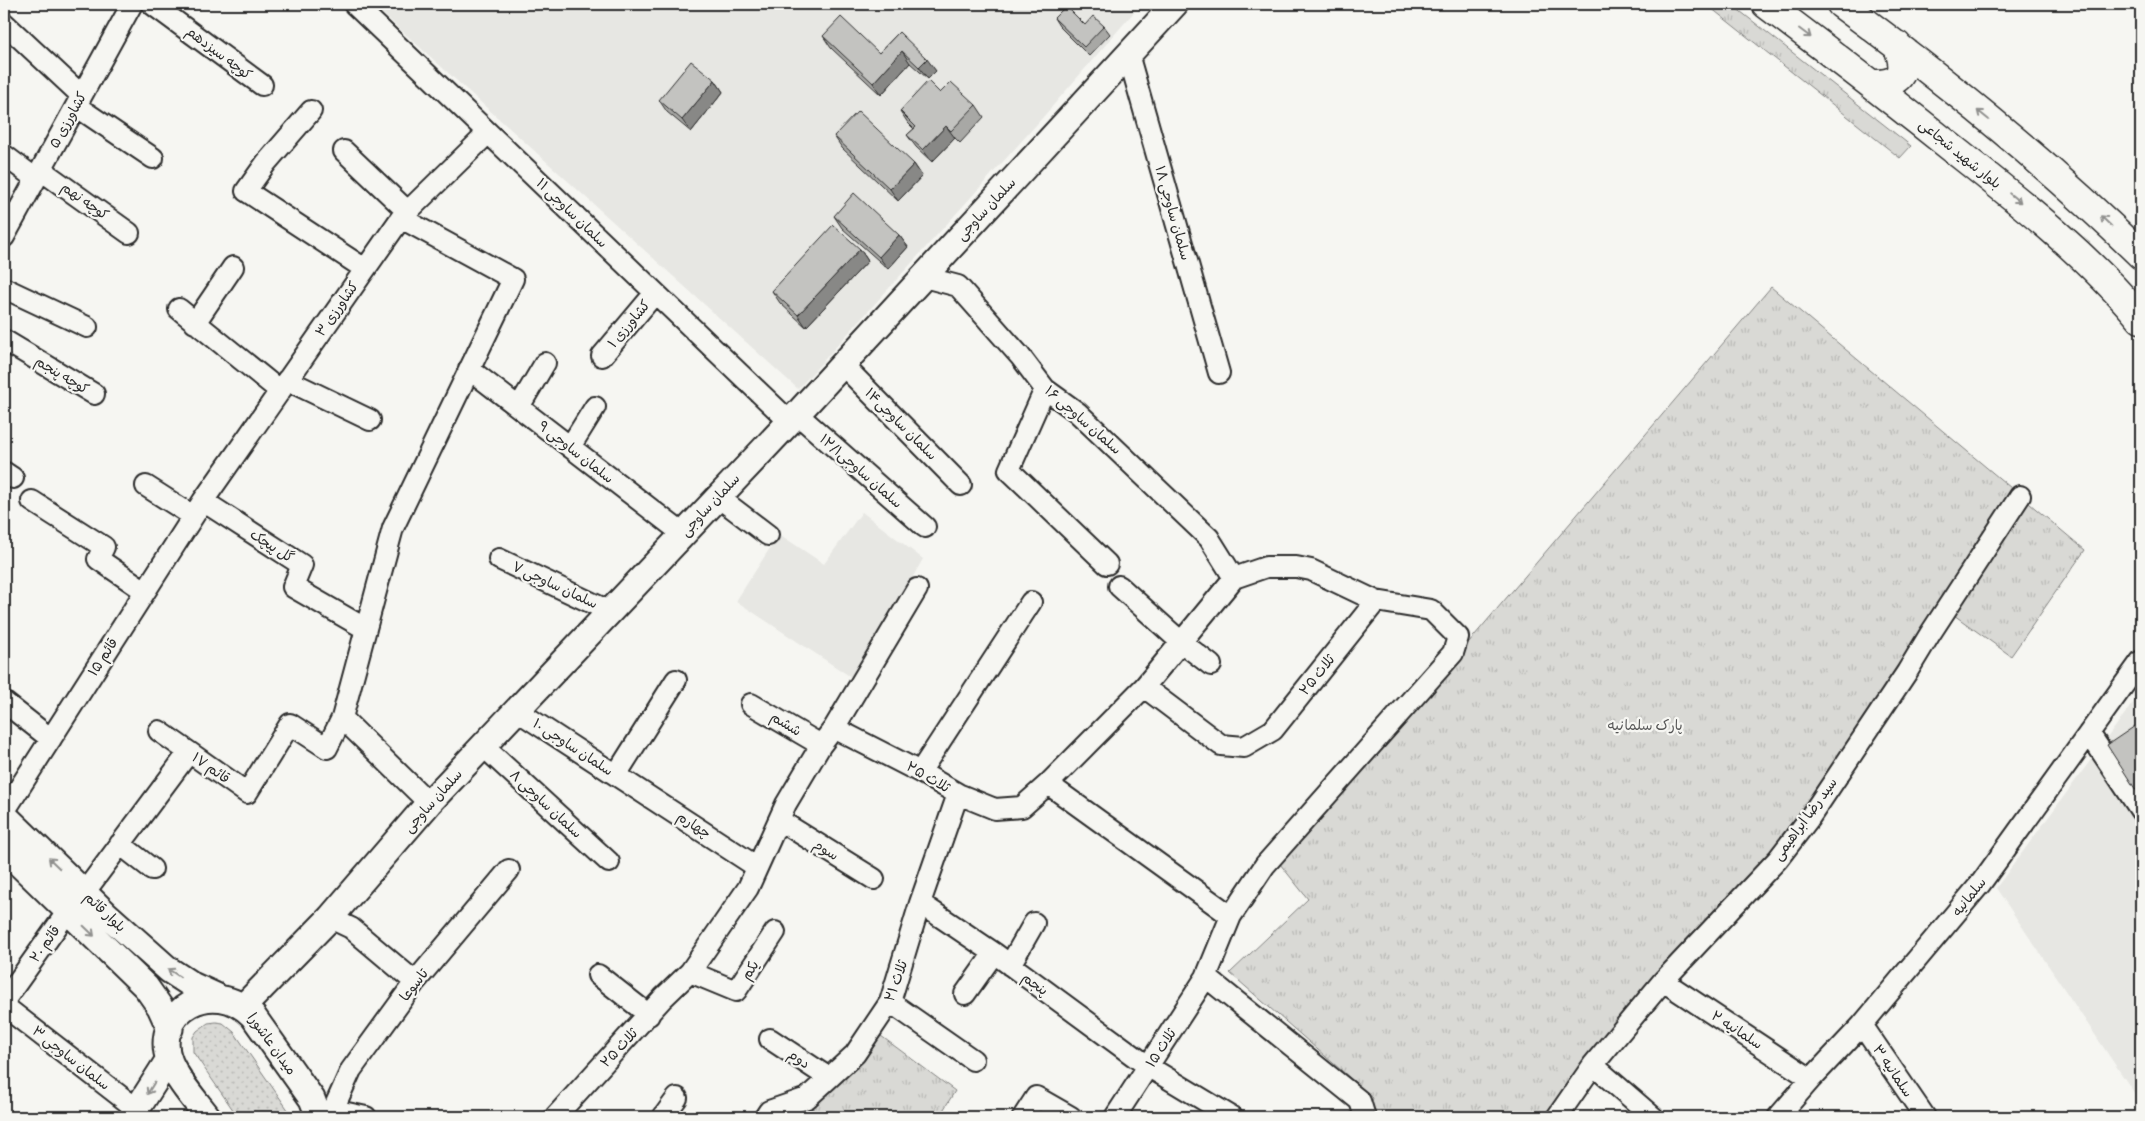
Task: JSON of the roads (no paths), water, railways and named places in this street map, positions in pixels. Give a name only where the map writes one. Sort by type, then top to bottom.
[{"type":"main road","name":"بلوار شهید شجاعی","points":[[1766,4],[1872,84],[2034,213],[2082,258],[2141,319]]},
{"type":"main road","points":[[1841,4],[1938,77],[2051,170],[2141,255]]},
{"type":"main road","points":[[1872,84],[1886,84],[1896,80],[1903,70],[1902,56],[1897,45]]},
{"type":"main road","points":[[1908,113],[1906,100],[1911,88],[1921,80],[1938,77]]},
{"type":"street","name":"کوچه سیزدهم","points":[[152,4],[262,85]]},
{"type":"street","name":"سلمان ساوجی ۱۱","points":[[354,4],[655,293],[793,418]]},
{"type":"street","name":"سلمان ساوجی","points":[[244,1006],[330,918],[429,803],[793,418],[1175,4]]},
{"type":"street","name":"کشاورزی ۵","points":[[4,237],[79,100],[123,8]]},
{"type":"street","points":[[4,23],[79,100],[152,158]]},
{"type":"street","name":"سلمان ساوجی ۱۸","points":[[1128,54],[1219,373]]},
{"type":"street","points":[[311,111],[266,163],[246,191],[365,269]]},
{"type":"street","name":"کشاورزی ۳","points":[[198,509],[404,215],[488,133]]},
{"type":"street","points":[[344,151],[404,215],[513,279],[393,528],[342,718],[429,803]]},
{"type":"street","name":"کوچه نهم","points":[[4,155],[38,174],[129,233]]},
{"type":"street","points":[[195,323],[233,267]]},
{"type":"street","name":"سلمان ساوجی ۱۶","points":[[924,277],[958,286],[1020,356],[1045,389],[1078,412],[1209,538],[1234,578]]},
{"type":"street","points":[[4,288],[87,327]]},
{"type":"street","name":"کشاورزی ۱","points":[[602,356],[655,293]]},
{"type":"street","points":[[179,309],[195,323],[283,386],[370,420]]},
{"type":"street","name":"کوچه پنجم","points":[[4,340],[94,394]]},
{"type":"street","points":[[519,407],[545,363]]},
{"type":"street","name":"سلمان ساوجی۱۴","points":[[842,364],[961,485]]},
{"type":"street","name":"سلمان ساوجی ۹","points":[[470,369],[683,534]]},
{"type":"street","points":[[1045,389],[1009,470],[1107,564]]},
{"type":"street","points":[[570,447],[595,407]]},
{"type":"street","name":"سلمان ساوجی۱۲/۱","points":[[793,418],[925,527]]},
{"type":"street","points":[[146,486],[198,509]]},
{"type":"street","name":"سید رضا ابراهیمی","points":[[1557,1117],[1593,1065],[1663,981],[1778,859],[1808,820],[1907,672],[2020,496]]},
{"type":"street","points":[[718,497],[768,535]]},
{"type":"street","points":[[32,501],[104,547],[98,559],[145,591]]},
{"type":"street","name":"گل پیچک","points":[[198,509],[302,565],[293,587],[366,629]]},
{"type":"street","name":"قائم ۱۵","points":[[4,814],[198,509]]},
{"type":"street","name":"سلمان ساوجی ۷","points":[[499,559],[611,612]]},
{"type":"street","points":[[1144,687],[1234,578],[1266,567],[1296,567],[1319,573],[1376,601]]},
{"type":"street","points":[[1120,586],[1181,642],[1211,665]]},
{"type":"street","points":[[834,728],[917,589]]},
{"type":"street","name":"ثلاث ۲۵","points":[[555,1117],[690,972],[748,888],[779,820],[821,745],[834,728],[920,772],[958,794],[995,809],[1022,807],[1048,784],[1144,687],[1221,745],[1244,747],[1273,730],[1376,601]]},
{"type":"street","name":"ثلاث ۱۵","points":[[1115,1117],[1206,977],[1231,916],[1265,866],[1454,652],[1458,637],[1431,610],[1376,601]]},
{"type":"street","points":[[920,772],[1031,602]]},
{"type":"street","name":"سلمانیه","points":[[1778,1117],[1811,1079],[1862,1026],[1981,883],[2141,661]]},
{"type":"street","points":[[623,780],[676,680]]},
{"type":"street","points":[[4,702],[51,739]]},
{"type":"street","name":"ششم","points":[[751,704],[821,745]]},
{"type":"street","name":"سلمان ساوجی ۱۰","points":[[516,710],[623,780]]},
{"type":"street","name":"قائم ۱۷","points":[[76,902],[189,752],[246,794],[290,724],[327,748],[342,718]]},
{"type":"street","points":[[159,731],[189,752]]},
{"type":"street","points":[[2089,733],[2141,811]]},
{"type":"street","name":"سلمان ساوجی ۸","points":[[483,746],[609,862]]},
{"type":"street","name":"چهارم","points":[[623,780],[757,867]]},
{"type":"street","points":[[1048,784],[1231,916]]},
{"type":"street","name":"ثلاث ۲۱","points":[[765,1117],[768,1111],[807,1098],[829,1078],[855,1054],[890,1002],[920,903],[958,794]]},
{"type":"street","name":"بلوار قائم","points":[[4,814],[146,987],[160,1008],[170,1029]]},
{"type":"street","name":"سوم","points":[[779,820],[874,879]]},
{"type":"street","points":[[120,844],[152,869]]},
{"type":"street","name":"بلوار قائم","points":[[4,849],[168,970],[192,985],[216,996]]},
{"type":"street","name":"تاسوعا","points":[[323,1113],[351,1070],[415,982],[509,870]]},
{"type":"street","name":"قائم ۲۰","points":[[6,1011],[76,902]]},
{"type":"street","name":"پنجم","points":[[920,903],[994,953],[1149,1067],[1232,1117]]},
{"type":"street","points":[[330,918],[351,928],[415,982]]},
{"type":"street","points":[[1010,965],[1034,923]]},
{"type":"street","name":"یکم","points":[[690,972],[736,991],[775,932]]},
{"type":"street","points":[[965,994],[994,953]]},
{"type":"street","points":[[598,975],[649,1015]]},
{"type":"street","points":[[1206,977],[1358,1112]]},
{"type":"street","name":"سلمانیه ۲","points":[[1663,981],[1811,1079]]},
{"type":"street","points":[[208,1117],[175,1071],[169,1059],[167,1044],[170,1029],[177,1016],[188,1005],[201,998],[216,996]]},
{"type":"street","name":"میدان عاشورا","points":[[216,996],[231,999],[244,1006],[323,1113]]},
{"type":"street","points":[[890,1002],[973,1060]]},
{"type":"street","name":"سلمان ساوجی ۳","points":[[6,1011],[135,1114]]},
{"type":"street","name":"سلمانیه ۳","points":[[1862,1026],[1925,1117]]},
{"type":"street","name":"دوم","points":[[770,1039],[829,1078]]},
{"type":"street","points":[[135,1114],[169,1059]]},
{"type":"street","points":[[1593,1065],[1653,1117]]},
{"type":"street","points":[[1023,1117],[1036,1097],[1072,1117]]},
{"type":"street","points":[[663,1117],[677,1098]]},
{"type":"street","points":[[323,1113],[366,1117]]},
{"type":"park label","name":"پارک سلمانیه","points":[[1645,725]]}]
